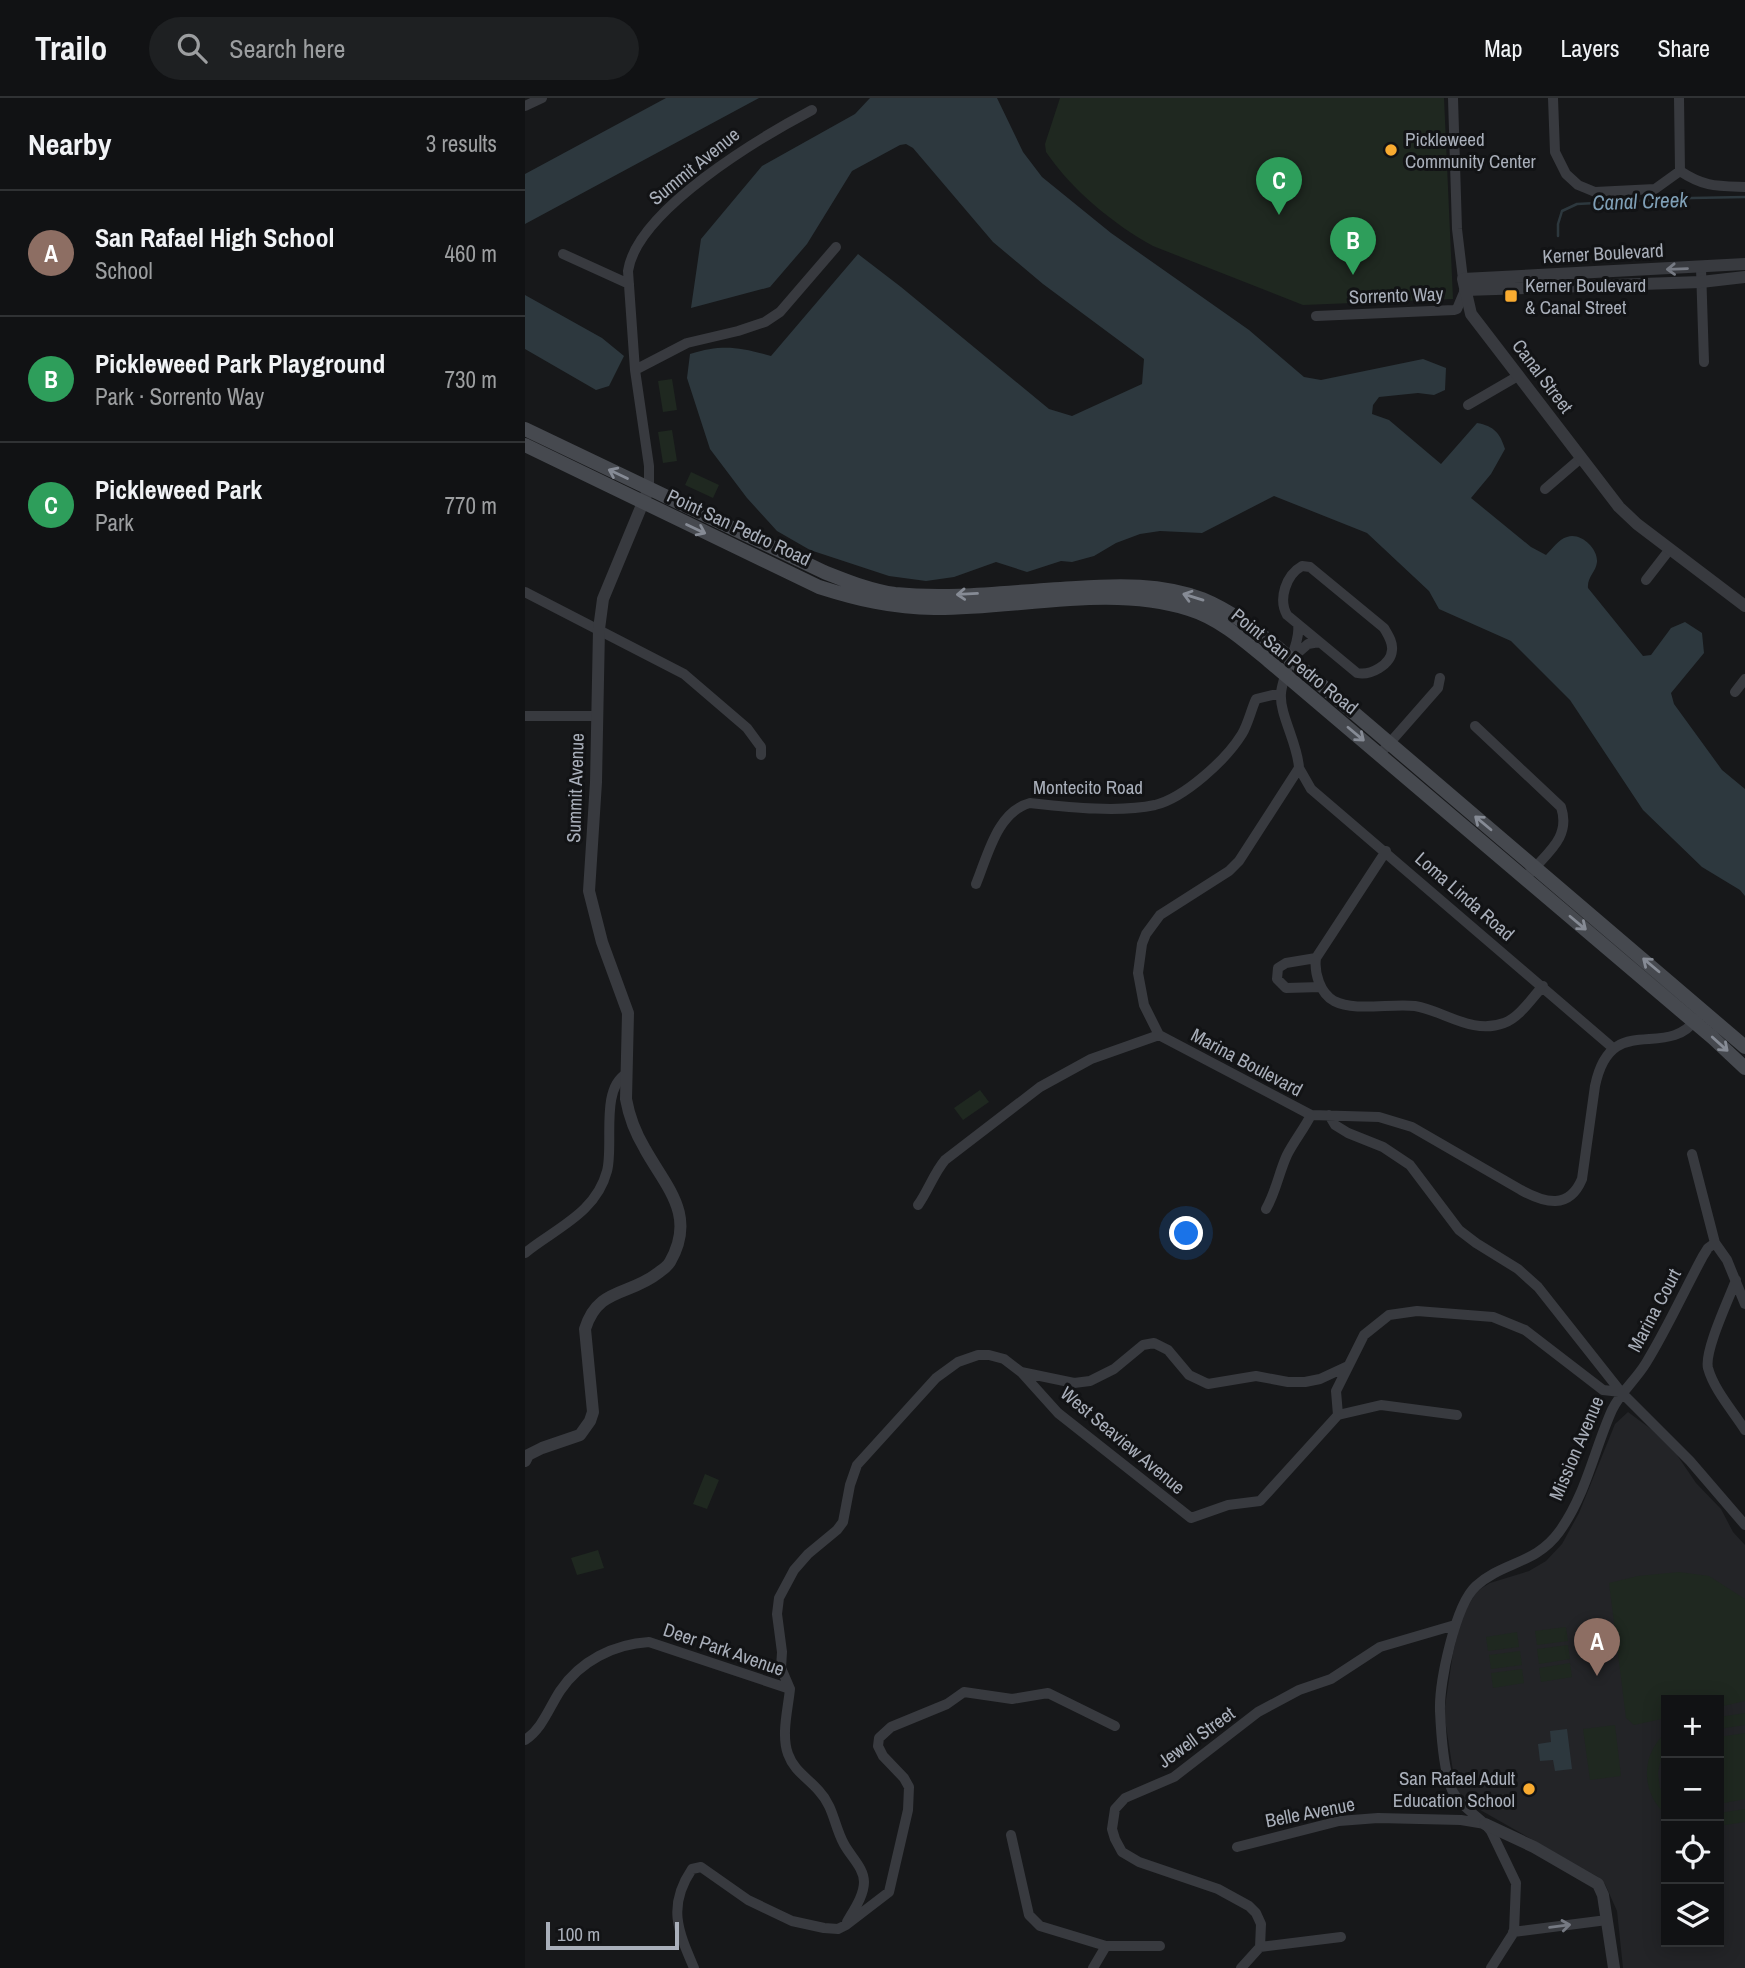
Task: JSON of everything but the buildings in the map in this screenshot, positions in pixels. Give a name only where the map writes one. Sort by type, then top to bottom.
[{"type":"main road","name":"Point San Pedro Road","points":[[525,429],[824,572],[857,585],[892,594],[931,596],[1111,586],[1158,588],[1199,598],[1233,614],[1291,659],[1385,749],[1531,873],[1703,1010],[1745,1047]]},
{"type":"main road","name":"Point San Pedro Road","points":[[525,445],[819,587],[858,599],[895,606],[934,608],[1116,597],[1157,600],[1192,610],[1234,633],[1385,749]]},
{"type":"main road","name":"Point San Pedro Road","points":[[1531,873],[1745,1068]]},
{"type":"street","points":[[525,106],[542,98]]},
{"type":"street","name":"Canal Street","points":[[1453,98],[1457,229],[1469,311],[1628,517],[1745,606]]},
{"type":"street","points":[[1553,98],[1555,152],[1566,174],[1578,185],[1595,192],[1655,189],[1680,171]]},
{"type":"street","points":[[1679,98],[1680,171]]},
{"type":"street","name":"Summit Avenue","points":[[525,1461],[528,1455],[579,1435],[585,1429],[593,1412],[585,1329],[588,1318],[604,1298],[648,1281],[669,1264],[678,1240],[677,1202],[643,1147],[629,1112],[626,1099],[628,1013],[602,942],[589,891],[596,782],[599,629],[603,599],[649,488],[649,466],[635,370],[629,261],[663,214],[680,197],[764,135],[812,110]]},
{"type":"street","points":[[1680,171],[1698,183],[1709,186],[1745,187]]},
{"type":"street","points":[[635,370],[687,343],[765,322],[780,312],[836,247]]},
{"type":"street","points":[[563,254],[629,285]]},
{"type":"street","name":"Kerner Boulevard","points":[[1464,285],[1745,264]]},
{"type":"street","points":[[1701,268],[1704,362]]},
{"type":"street","name":"Kerner Boulevard","points":[[1464,285],[1702,282],[1745,277]]},
{"type":"street","name":"Sorrento Way","points":[[1316,316],[1454,310],[1457,309],[1464,285]]},
{"type":"street","points":[[1468,405],[1518,376]]},
{"type":"street","points":[[1545,489],[1581,458]]},
{"type":"street","points":[[1646,580],[1669,549]]},
{"type":"street","points":[[1302,566],[1310,568],[1384,628],[1391,640],[1392,650],[1391,656],[1375,672],[1366,675],[1357,673],[1318,642],[1287,615],[1281,605],[1283,591],[1295,570],[1302,566]]},
{"type":"street","points":[[525,592],[674,668],[698,684],[747,728],[761,747],[761,755]]},
{"type":"street","points":[[918,1205],[945,1160],[1040,1087],[1091,1059],[1159,1035],[1144,1005],[1138,973],[1146,934],[1160,915],[1229,871],[1239,861],[1299,768],[1281,693],[1293,647],[1299,637],[1299,625]]},
{"type":"street","points":[[1291,659],[1303,647],[1318,642]]},
{"type":"street","points":[[1385,749],[1439,688],[1440,678]]},
{"type":"street","points":[[1735,692],[1745,679]]},
{"type":"street","name":"Montecito Road","points":[[976,884],[1001,824],[1017,806],[1030,803],[1117,808],[1155,805],[1183,794],[1242,734],[1256,699],[1281,693]]},
{"type":"street","points":[[525,716],[596,716]]},
{"type":"street","points":[[1475,726],[1561,807],[1566,821],[1562,835],[1531,873]]},
{"type":"street","name":"Loma Linda Road","points":[[1299,768],[1311,789],[1613,1048]]},
{"type":"street","points":[[1386,851],[1316,958],[1315,967],[1321,987],[1334,1001],[1347,1005],[1416,1006],[1471,1025],[1489,1027],[1506,1023],[1519,1013],[1543,986]]},
{"type":"street","points":[[1316,958],[1286,963],[1278,968],[1277,979],[1286,988],[1321,987]]},
{"type":"street","points":[[1613,1048],[1637,1039],[1677,1035],[1694,1022],[1703,1010]]},
{"type":"street","name":"Marina Boulevard","points":[[1159,1035],[1311,1115],[1379,1117],[1412,1127],[1536,1198],[1550,1202],[1561,1201],[1578,1189],[1582,1179],[1598,1071],[1613,1048]]},
{"type":"street","points":[[525,1252],[582,1213],[599,1189],[608,1170],[613,1093],[620,1077],[626,1074]]},
{"type":"street","points":[[1266,1209],[1286,1157],[1311,1115]]},
{"type":"street","points":[[1328,1115],[1335,1125],[1348,1133],[1383,1147],[1411,1165],[1459,1230],[1518,1269],[1538,1287],[1621,1392],[1691,1461],[1745,1525]]},
{"type":"street","points":[[1692,1154],[1715,1242],[1727,1260],[1745,1304]]},
{"type":"street","name":"Marina Court","points":[[1621,1392],[1645,1364],[1703,1256],[1715,1242]]},
{"type":"street","points":[[1736,1280],[1713,1339],[1707,1365],[1713,1380],[1745,1430]]},
{"type":"street","points":[[1457,1415],[1381,1405],[1338,1415],[1336,1391],[1364,1335],[1389,1315],[1417,1311],[1493,1317],[1525,1330],[1603,1390],[1621,1392]]},
{"type":"street","points":[[790,1689],[781,1668],[782,1652],[777,1614],[779,1598],[794,1570],[843,1522],[857,1465],[936,1378],[958,1362],[978,1355],[989,1355],[1004,1360],[1021,1372],[1063,1382],[1090,1381],[1114,1369],[1143,1345],[1154,1343],[1168,1350],[1189,1375],[1209,1384],[1256,1376],[1305,1382],[1348,1366]]},
{"type":"street","name":"West Seaview Avenue","points":[[1021,1372],[1058,1413],[1191,1518],[1228,1505],[1260,1501],[1338,1415]]},
{"type":"street","name":"Mission Avenue","points":[[1614,1968],[1603,1895],[1593,1880],[1485,1824],[1457,1798],[1447,1774],[1440,1709],[1455,1625],[1463,1604],[1475,1586],[1493,1574],[1532,1557],[1560,1531],[1588,1479],[1611,1412],[1621,1392]]},
{"type":"street","name":"Jewell Street","points":[[1260,1947],[1261,1924],[1249,1906],[1218,1889],[1139,1862],[1122,1852],[1112,1829],[1115,1810],[1125,1798],[1174,1777],[1258,1712],[1299,1690],[1331,1679],[1380,1647],[1455,1625]]},
{"type":"street","name":"Deer Park Avenue","points":[[525,1740],[536,1731],[562,1688],[581,1668],[597,1655],[635,1643],[649,1642],[790,1689],[785,1730],[789,1757],[797,1771],[828,1802],[843,1843],[861,1870],[864,1881],[863,1892],[846,1925]]},
{"type":"street","points":[[694,1968],[675,1919],[686,1878],[692,1869],[701,1867],[748,1900],[792,1921],[824,1928],[838,1929],[846,1925],[889,1892],[908,1810],[909,1787],[878,1746],[879,1738],[891,1727],[947,1704],[964,1692],[1012,1699],[1048,1693],[1115,1726]]},
{"type":"street","name":"Belle Avenue","points":[[1237,1847],[1339,1821],[1378,1818],[1461,1820],[1485,1824]]},
{"type":"street","points":[[1485,1824],[1516,1883],[1513,1932],[1491,1968]]},
{"type":"street","points":[[1011,1835],[1029,1915],[1040,1926],[1106,1946],[1160,1946]]},
{"type":"street","points":[[1513,1932],[1607,1920]]},
{"type":"street","points":[[1241,1968],[1260,1947],[1341,1937]]},
{"type":"street","points":[[1093,1968],[1106,1946]]},
{"type":"shaded area","points":[[666,98],[759,98],[525,224],[525,174]]},
{"type":"shaded area","points":[[870,98],[997,98],[1023,152],[1042,177],[1111,233],[1249,330],[1304,377],[1321,380],[1423,359],[1446,368],[1445,390],[1434,395],[1418,393],[1379,397],[1373,405],[1372,414],[1389,420],[1441,464],[1477,423],[1492,428],[1505,449],[1491,474],[1471,498],[1531,547],[1546,555],[1567,537],[1577,537],[1587,542],[1597,557],[1588,588],[1643,656],[1651,655],[1671,628],[1685,622],[1702,633],[1704,653],[1671,693],[1674,704],[1722,770],[1745,789],[1745,896],[1740,890],[1702,867],[1643,810],[1570,700],[1511,641],[1439,609],[1429,591],[1367,533],[1274,496],[1202,533],[1160,531],[1140,534],[1116,543],[1094,556],[1072,562],[1061,561],[1027,572],[996,562],[954,577],[926,581],[889,576],[810,550],[777,531],[747,498],[710,449],[687,378],[690,354],[731,348],[771,356],[858,254],[1049,409],[1072,416],[1142,384],[1144,359],[1043,284],[993,242],[913,148],[906,144],[852,171],[807,244],[770,287],[691,308],[701,239],[762,166],[855,114]]},
{"type":"shaded area","points":[[1060,98],[1444,98],[1453,299],[1303,305],[1153,246],[1094,205],[1068,180],[1046,152],[1045,144]]},
{"type":"shaded area","points":[[525,295],[602,338],[624,356],[609,386],[596,390],[525,349]]},
{"type":"shaded area","points":[[672,379],[677,410],[663,412],[658,381]]},
{"type":"shaded area","points":[[672,430],[677,461],[663,463],[658,432]]},
{"type":"shaded area","points":[[691,472],[719,485],[713,498],[685,485]]},
{"type":"shaded area","points":[[980,1090],[989,1102],[963,1120],[954,1108]]},
{"type":"shaded area","points":[[1628,1412],[1651,1429],[1677,1455],[1696,1483],[1721,1509],[1733,1532],[1745,1545],[1745,1968],[1623,1968],[1617,1911],[1605,1884],[1598,1877],[1468,1803],[1457,1791],[1444,1713],[1462,1616],[1477,1591],[1490,1583],[1529,1571],[1546,1561],[1562,1544],[1579,1513],[1615,1424]]},
{"type":"shaded area","points":[[705,1474],[719,1480],[707,1509],[693,1504]]},
{"type":"shaded area","points":[[598,1550],[604,1568],[577,1575],[571,1558]]},
{"type":"shaded area","points":[[1679,1572],[1709,1576],[1745,1599],[1745,1701],[1724,1706],[1724,1695],[1661,1695],[1661,1719],[1634,1725],[1626,1718],[1609,1583],[1638,1576]]},
{"type":"shaded area","points":[[1566,1627],[1568,1641],[1537,1645],[1535,1631]]},
{"type":"shaded area","points":[[1517,1632],[1519,1647],[1488,1651],[1486,1637]]},
{"type":"shaded area","points":[[1568,1645],[1570,1659],[1539,1664],[1537,1649]]},
{"type":"shaded area","points":[[1520,1651],[1522,1665],[1491,1669],[1489,1655]]},
{"type":"shaded area","points":[[1570,1663],[1572,1677],[1541,1682],[1539,1668]]},
{"type":"shaded area","points":[[1522,1669],[1524,1683],[1493,1688],[1491,1673]]},
{"type":"shaded area","points":[[1745,1713],[1745,1725],[1724,1728],[1724,1716]]},
{"type":"shaded area","points":[[1615,1725],[1621,1776],[1590,1780],[1583,1729]]},
{"type":"shaded area","points":[[1567,1729],[1572,1769],[1555,1771],[1553,1760],[1540,1761],[1538,1744],[1551,1742],[1550,1731]]},
{"type":"shaded area","points":[[1745,1733],[1745,1799],[1724,1803],[1724,1758],[1724,1736]]},
{"type":"shaded area","points":[[1661,1738],[1658,1773],[1661,1809],[1652,1796],[1647,1774],[1648,1763]]},
{"type":"shaded area","points":[[1745,1809],[1745,1822],[1724,1825],[1724,1812]]},
{"type":"waterway","name":"Canal Creek","points":[[1558,236],[1562,211],[1577,204],[1745,197]]},
{"type":"place","name":"Pickleweed Community Center","points":[[1391,150]]},
{"type":"place","name":"Pickleweed Park","points":[[1279,215]]},
{"type":"place","name":"Pickleweed Park Playground","points":[[1353,275]]},
{"type":"place","name":"Kerner Boulevard & Canal Street","points":[[1511,296]]},
{"type":"place","name":"San Rafael High School","points":[[1597,1676]]},
{"type":"place","name":"San Rafael Adult Education School","points":[[1529,1789]]}]
